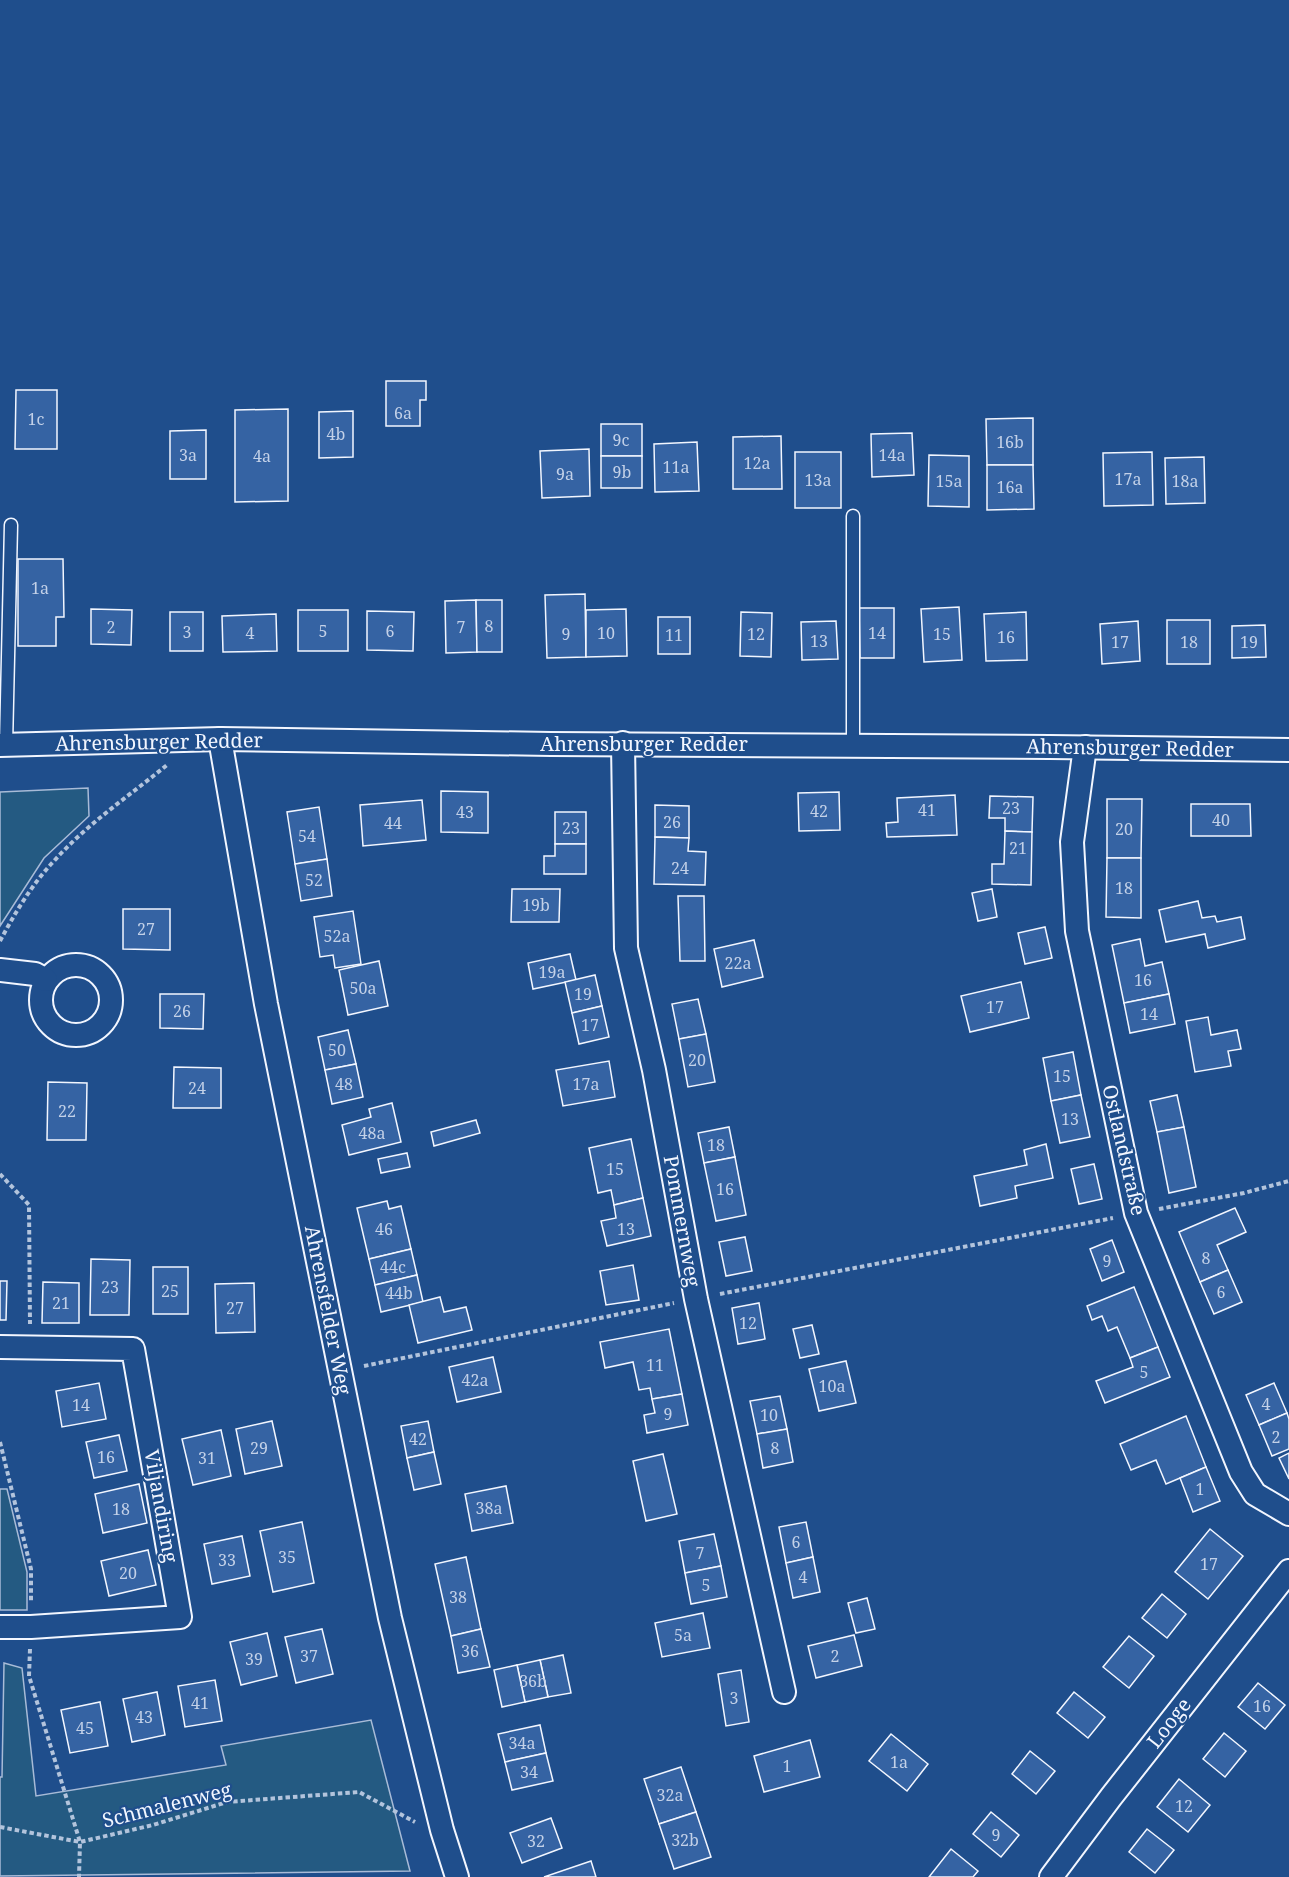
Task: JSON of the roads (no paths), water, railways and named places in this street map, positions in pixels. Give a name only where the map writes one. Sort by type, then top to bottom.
[{"type":"street","name":"Ahrensburger Redder","points":[[3,745],[220,739],[1289,750]]},
{"type":"street","name":"Ahrensfelder Weg","points":[[220,739],[266,1004],[390,1618],[442,1830],[457,1877]]},
{"type":"street","name":"Pommernweg","points":[[622,743],[626,948],[654,1070],[696,1299],[784,1692]]},
{"type":"street","name":"Ostlandstraße","points":[[1084,747],[1072,842],[1077,931],[1136,1213],[1241,1472],[1255,1494],[1289,1514]]},
{"type":"street","points":[[0,970],[35,974],[46,980]]},
{"type":"street","name":"Viljandiring","points":[[0,1347],[133,1349],[180,1617],[0,1627]]},
{"type":"street","name":"Looge","points":[[1051,1877],[1289,1571]]},
{"type":"lane","points":[[853,516],[853,745]]},
{"type":"lane","points":[[3,745],[11,525]]}]
